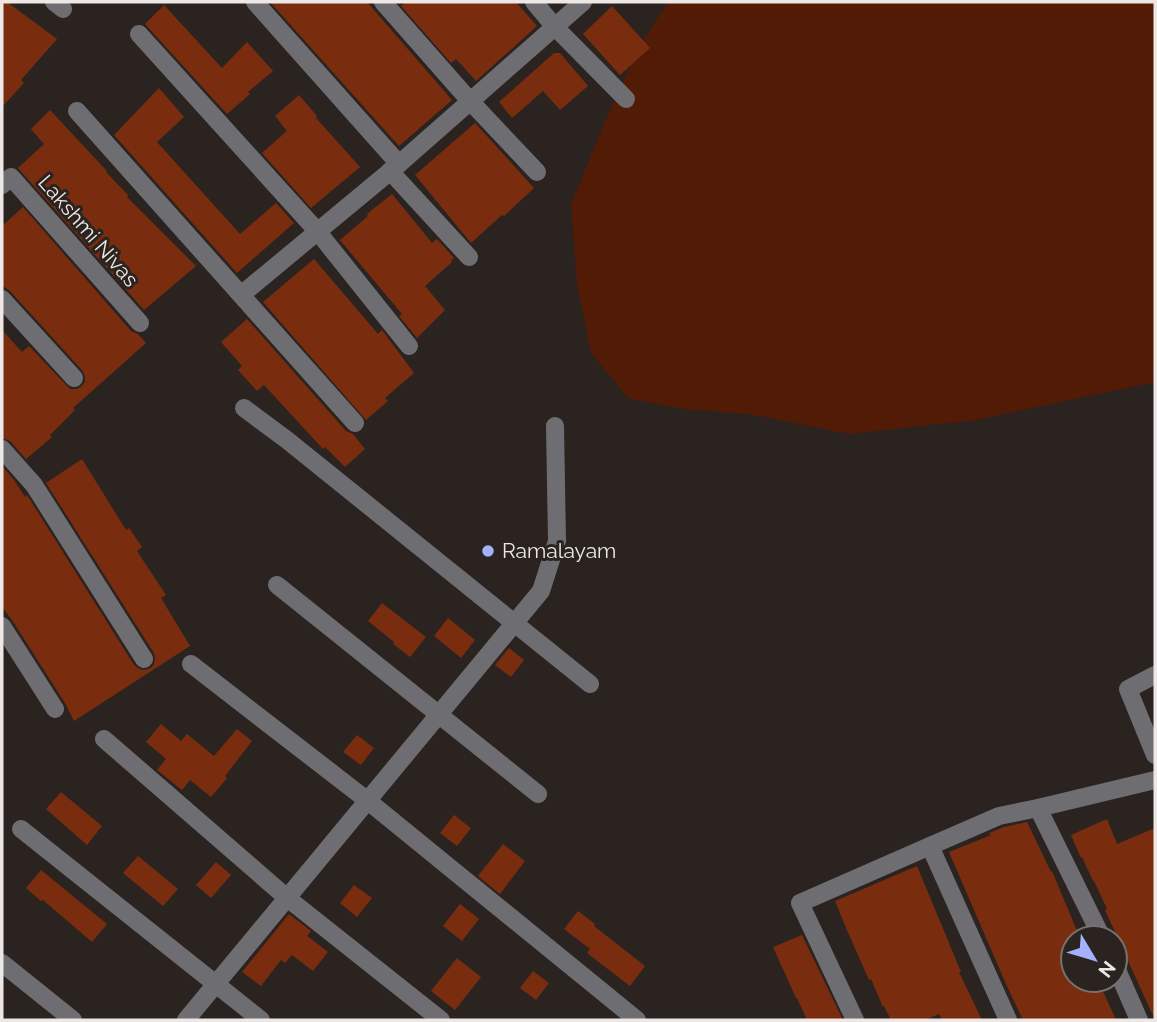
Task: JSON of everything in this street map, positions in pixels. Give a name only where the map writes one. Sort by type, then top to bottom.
[{"type":"street","points":[[255,2],[469,257]]},
{"type":"street","points":[[383,2],[470,102],[537,172]]},
{"type":"street","points":[[534,2],[626,99]]},
{"type":"street","points":[[241,295],[470,102],[583,2]]},
{"type":"street","points":[[139,34],[318,232],[409,346]]},
{"type":"street","points":[[77,111],[355,422]]},
{"type":"street","name":"Lakshmi Nivas","points":[[2,185],[11,177],[140,323]]},
{"type":"street","points":[[2,299],[74,378]]},
{"type":"street","points":[[244,408],[590,684]]},
{"type":"street","points":[[186,1020],[541,591],[557,541],[555,426]]},
{"type":"street","points":[[2,449],[34,485],[144,659]]},
{"type":"street","points":[[277,585],[538,794]]},
{"type":"street","points":[[2,626],[55,709]]},
{"type":"street","points":[[191,664],[368,801],[629,1018]]},
{"type":"street","points":[[1155,675],[1128,689],[1155,755]]},
{"type":"street","points":[[104,739],[286,897],[441,1020]]},
{"type":"street","points":[[855,1020],[800,903],[999,816],[1155,780]]},
{"type":"street","points":[[1038,808],[1095,924]]},
{"type":"street","points":[[21,829],[261,1020]]},
{"type":"street","points":[[930,846],[1008,1020]]},
{"type":"street","points":[[2,963],[73,1020]]},
{"type":"street","points":[[1128,994],[1139,1020]]},
{"type":"shaded area","points":[[668,2],[1155,2],[1155,382],[976,420],[849,434],[749,414],[683,409],[628,398],[591,353],[577,284],[571,204],[608,114],[641,44]]},
{"type":"building","points":[[2,2],[7,2],[57,39],[21,80],[24,83],[2,107]]},
{"type":"building","points":[[270,2],[367,2],[452,100],[399,146]]},
{"type":"building","points":[[406,2],[516,2],[537,26],[476,81],[456,59],[451,63],[401,6]]},
{"type":"building","points":[[164,5],[222,68],[247,42],[273,71],[227,114],[145,24]]},
{"type":"building","points":[[612,6],[650,48],[620,75],[583,34]]},
{"type":"building","points":[[554,53],[560,53],[588,86],[560,110],[543,91],[512,118],[499,102]]},
{"type":"building","points":[[159,88],[184,117],[157,142],[240,234],[276,203],[294,223],[237,273],[114,135]]},
{"type":"building","points":[[299,95],[360,167],[311,208],[262,153],[287,131],[275,116]]},
{"type":"building","points":[[50,110],[107,171],[127,197],[196,266],[144,310],[18,168],[44,144],[31,129]]},
{"type":"building","points":[[475,123],[534,188],[471,243],[415,175]]},
{"type":"building","points":[[392,194],[432,243],[437,239],[454,258],[425,286],[445,310],[417,338],[399,316],[402,314],[340,240]]},
{"type":"building","points":[[23,207],[131,331],[146,343],[73,408],[75,410],[50,435],[52,437],[26,459],[10,441],[2,438],[2,330],[22,352],[29,346],[70,389],[81,387],[85,376],[2,285],[2,226]]},
{"type":"building","points":[[314,259],[378,334],[382,330],[414,373],[385,398],[388,401],[366,420],[263,302]]},
{"type":"building","points":[[247,319],[365,449],[345,467],[325,447],[323,449],[264,385],[257,391],[238,370],[242,366],[221,342]]},
{"type":"building","points":[[82,459],[126,530],[129,528],[142,547],[137,551],[166,595],[161,598],[190,646],[74,721],[2,607],[2,466],[25,497],[27,495],[134,665],[145,670],[154,664],[154,653],[46,483]]},
{"type":"building","points":[[382,603],[426,637],[410,657],[368,621]]},
{"type":"building","points":[[448,618],[475,640],[461,658],[434,636]]},
{"type":"building","points":[[509,648],[524,660],[511,677],[495,665]]},
{"type":"building","points":[[161,724],[181,741],[187,734],[214,756],[237,729],[252,741],[211,797],[190,780],[182,790],[157,770],[166,759],[146,742]]},
{"type":"building","points":[[357,735],[374,748],[361,765],[343,752]]},
{"type":"building","points":[[61,792],[102,826],[87,845],[46,809]]},
{"type":"building","points":[[454,815],[471,828],[457,846],[440,833]]},
{"type":"building","points":[[1107,819],[1117,844],[1155,828],[1155,1020],[1129,963],[1129,924],[1111,924],[1105,910],[1107,909],[1071,835]]},
{"type":"building","points":[[1027,822],[1052,871],[1074,924],[1059,924],[1059,994],[1104,994],[1116,1020],[1023,1020],[949,852],[1004,827]]},
{"type":"building","points":[[503,844],[525,861],[500,894],[478,876]]},
{"type":"building","points":[[138,856],[178,889],[163,906],[123,873]]},
{"type":"building","points":[[216,862],[231,875],[211,898],[196,885]]},
{"type":"building","points":[[917,866],[959,972],[982,1020],[942,1020],[939,1014],[925,1020],[891,1020],[871,979],[869,980],[846,928],[835,901]]},
{"type":"building","points":[[41,870],[107,924],[92,942],[26,888]]},
{"type":"building","points":[[354,885],[372,898],[357,917],[340,903]]},
{"type":"building","points":[[460,904],[479,919],[462,941],[443,926]]},
{"type":"building","points":[[578,911],[645,966],[630,986],[587,953],[590,949],[564,929]]},
{"type":"building","points":[[289,914],[311,931],[307,936],[328,952],[313,971],[292,955],[285,963],[281,960],[261,986],[242,972]]},
{"type":"building","points":[[802,935],[843,1020],[807,1020],[796,998],[773,947]]},
{"type":"building","points":[[457,958],[481,977],[455,1010],[431,991]]},
{"type":"building","points":[[533,971],[549,983],[536,1000],[520,988]]},
{"type":"place","name":"Ramalayam","points":[[488,551]]}]
